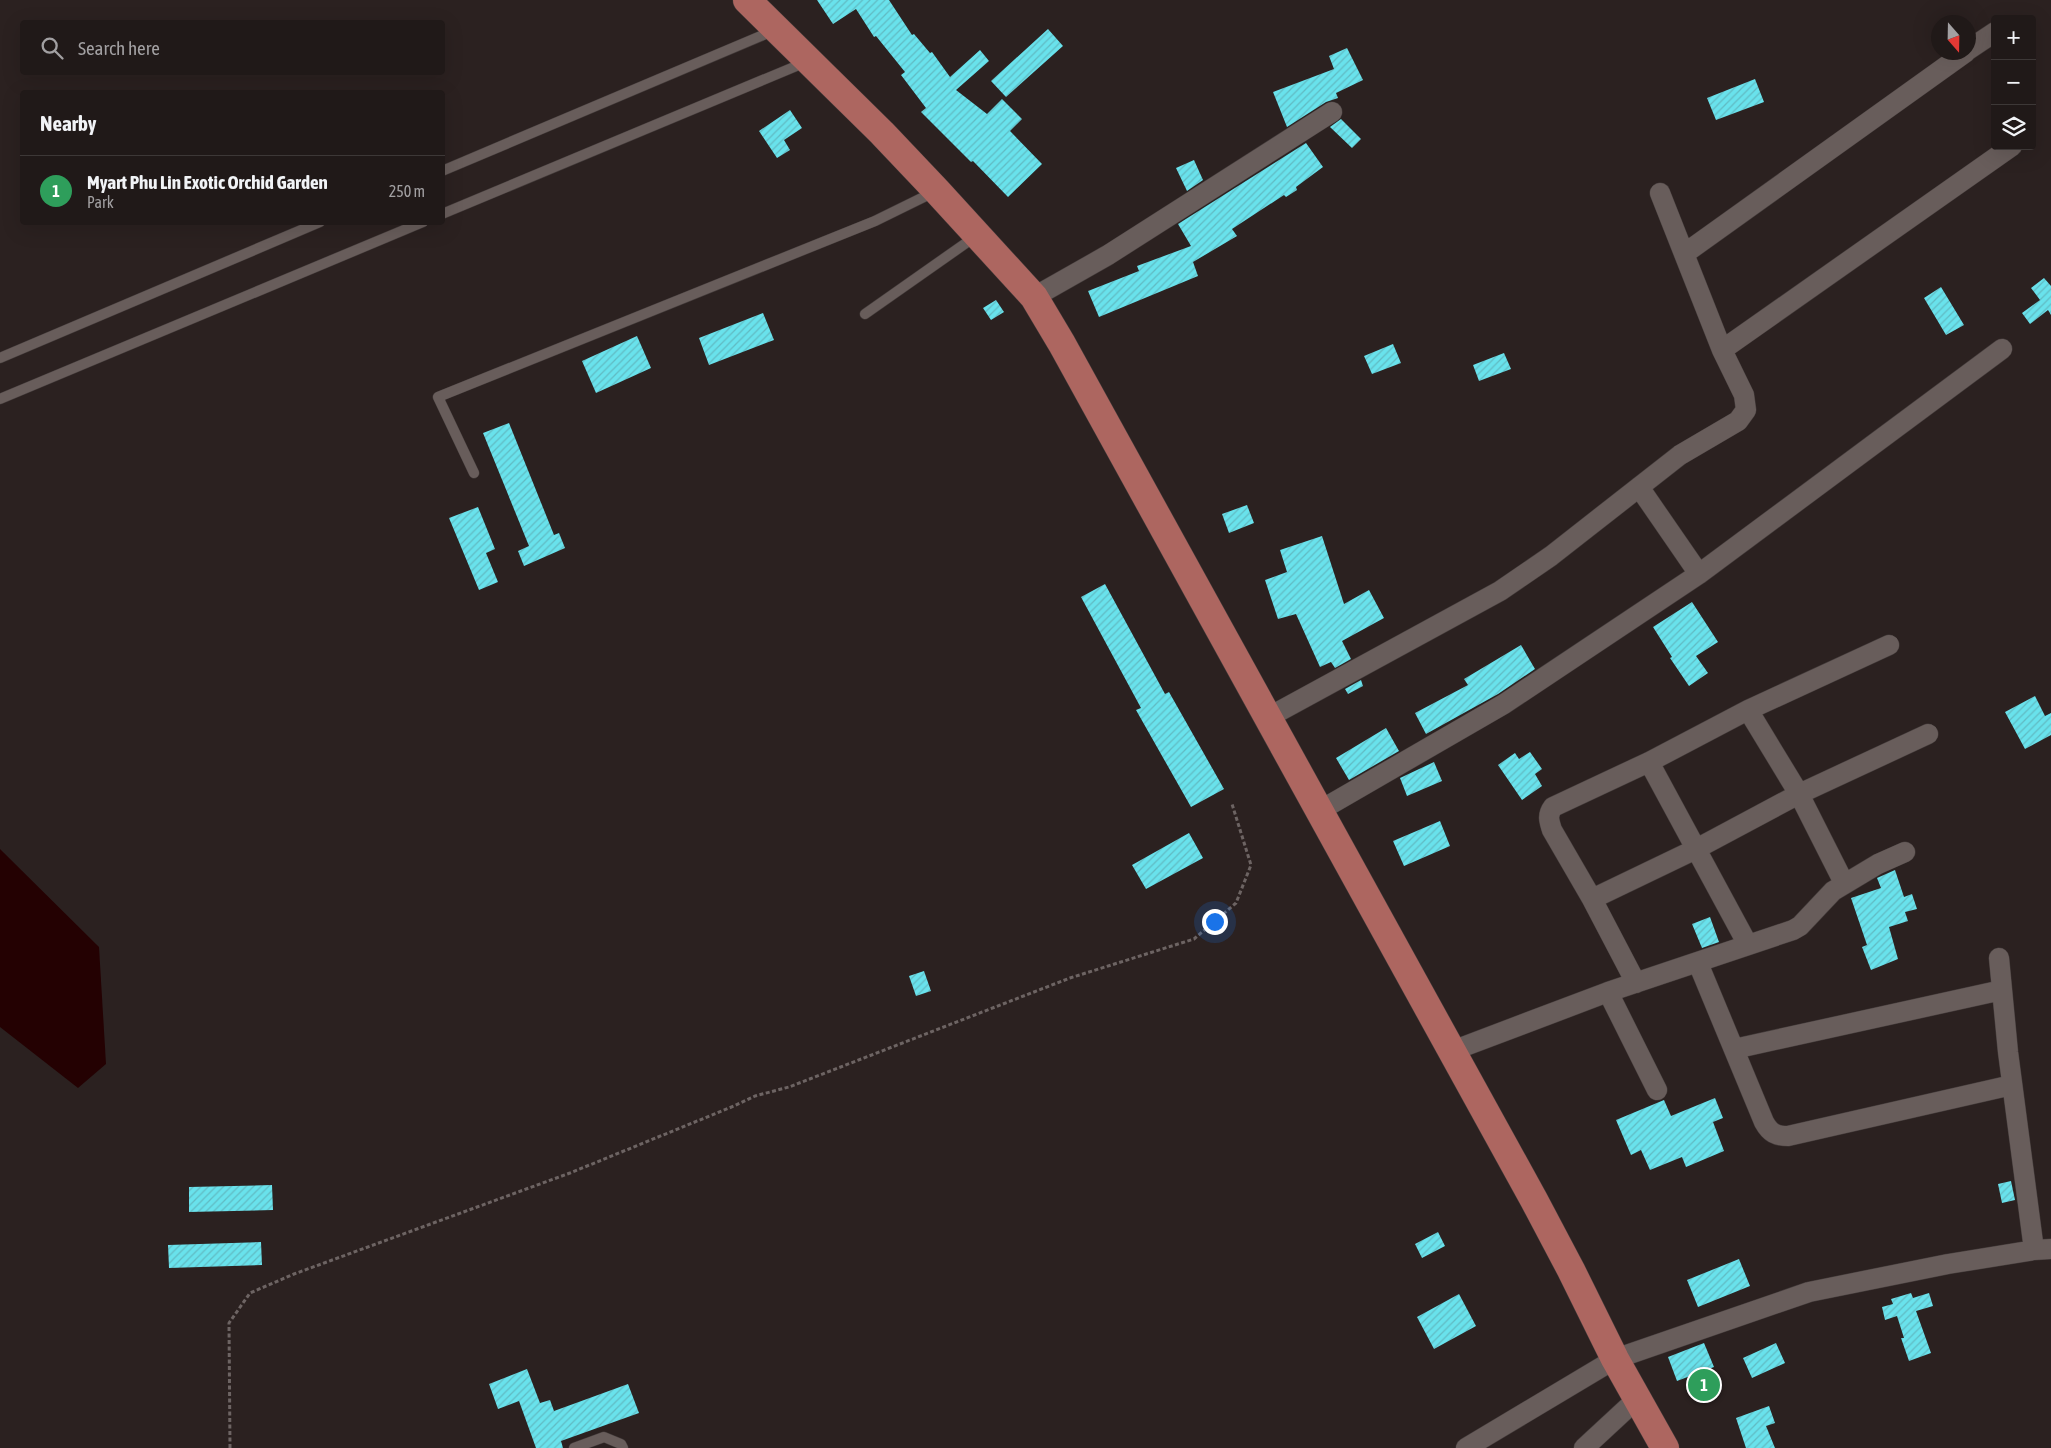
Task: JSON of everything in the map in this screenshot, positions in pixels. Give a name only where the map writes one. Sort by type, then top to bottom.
[{"type":"highway","points":[[747,0],[882,133],[1034,297],[1062,344],[1452,1051],[1571,1270],[1615,1359],[1665,1448]]},
{"type":"street","points":[[1976,45],[1991,35]]},
{"type":"street","points":[[1684,254],[1954,60]]},
{"type":"street","points":[[1034,297],[1108,254],[1332,112]]},
{"type":"street","points":[[1722,350],[2006,150]]},
{"type":"street","points":[[1267,718],[1500,592],[1551,556],[1680,455],[1738,421],[1746,410],[1744,395],[1722,350],[1660,193]]},
{"type":"street","points":[[1319,811],[1504,704],[1699,574],[2002,349]]},
{"type":"street","points":[[1638,488],[1699,574]]},
{"type":"street","points":[[1636,983],[1592,899],[1552,830],[1549,812],[1553,807],[1650,762],[1748,710],[1889,645]]},
{"type":"street","points":[[1748,710],[1800,794],[1844,884]]},
{"type":"street","points":[[1592,899],[1696,849],[1800,794],[1928,734]]},
{"type":"street","points":[[1650,762],[1748,945]]},
{"type":"street","points":[[1452,1051],[1608,992],[1793,930],[1800,926],[1833,891],[1905,852]]},
{"type":"street","points":[[1466,1448],[1615,1359],[1810,1292],[1948,1264],[2043,1250],[2012,1085],[2000,958]]},
{"type":"street","points":[[1698,963],[1768,1130],[1780,1136],[1788,1136],[2012,1085]]},
{"type":"street","points":[[1734,1050],[2002,990]]},
{"type":"street","points":[[1608,992],[1657,1090]]},
{"type":"street","points":[[1584,1448],[1638,1398]]},
{"type":"lane","points":[[445,170],[776,29]]},
{"type":"lane","points":[[445,213],[809,61]]},
{"type":"lane","points":[[474,474],[438,397],[875,221],[937,191]]},
{"type":"lane","points":[[0,358],[313,225]]},
{"type":"lane","points":[[0,400],[416,225]]},
{"type":"lane","points":[[865,314],[977,236]]},
{"type":"lane","points":[[574,1448],[604,1437],[621,1444],[623,1448]]},
{"type":"path","points":[[230,1448],[229,1322],[250,1293],[294,1274],[570,1173],[755,1096],[789,1087],[1070,978],[1194,939],[1236,903],[1251,865],[1232,804]]},
{"type":"shaded area","points":[[0,849],[99,947],[106,1064],[78,1088],[0,1027]]},
{"type":"building","points":[[817,0],[889,0],[912,35],[914,34],[930,53],[932,52],[950,77],[980,50],[989,61],[956,90],[987,114],[1002,99],[1022,119],[1010,131],[1042,164],[1008,197],[921,112],[926,108],[901,75],[905,72],[876,36],[874,37],[856,9],[833,24]]},
{"type":"building","points":[[1048,29],[1063,46],[1006,97],[991,81]]},
{"type":"building","points":[[1347,48],[1363,80],[1336,93],[1338,98],[1326,102],[1287,127],[1273,92],[1334,69],[1329,56]]},
{"type":"building","points":[[1755,79],[1764,102],[1716,120],[1707,98]]},
{"type":"building","points":[[790,110],[802,128],[784,140],[790,150],[777,158],[759,131]]},
{"type":"building","points":[[1341,119],[1361,139],[1352,148],[1330,127]]},
{"type":"building","points":[[1306,143],[1323,167],[1296,187],[1297,190],[1286,197],[1284,195],[1232,229],[1237,236],[1193,262],[1198,276],[1099,317],[1088,291],[1139,271],[1137,266],[1191,246],[1178,224]]},
{"type":"building","points":[[1194,160],[1203,180],[1187,191],[1176,168]]},
{"type":"building","points":[[2044,278],[2051,286],[2051,315],[2048,310],[2030,324],[2022,313],[2040,300],[2031,288]]},
{"type":"building","points":[[1941,287],[1964,325],[1946,335],[1924,298]]},
{"type":"building","points":[[996,300],[1004,312],[991,320],[983,308]]},
{"type":"building","points":[[763,313],[774,340],[709,365],[699,338]]},
{"type":"building","points":[[637,336],[651,368],[596,393],[582,361]]},
{"type":"building","points":[[1393,344],[1401,363],[1372,374],[1364,356]]},
{"type":"building","points":[[1504,353],[1511,369],[1479,381],[1473,365]]},
{"type":"building","points":[[509,423],[554,535],[559,533],[565,548],[524,566],[518,551],[529,546],[483,433]]},
{"type":"building","points":[[1247,505],[1254,523],[1229,533],[1222,514]]},
{"type":"building","points":[[478,507],[495,549],[486,553],[498,582],[479,590],[449,518]]},
{"type":"building","points":[[1322,536],[1344,604],[1369,590],[1384,618],[1342,641],[1351,659],[1335,668],[1331,662],[1320,667],[1296,614],[1278,619],[1265,580],[1287,572],[1280,550]]},
{"type":"building","points":[[1105,584],[1165,694],[1169,692],[1224,789],[1191,807],[1136,710],[1141,708],[1081,597]]},
{"type":"building","points":[[1692,602],[1718,642],[1696,656],[1708,673],[1689,686],[1670,658],[1672,657],[1653,627]]},
{"type":"building","points":[[1521,645],[1535,669],[1498,694],[1426,734],[1415,713],[1468,685],[1464,679]]},
{"type":"building","points":[[1361,680],[1363,686],[1348,694],[1345,689]]},
{"type":"building","points":[[2035,696],[2045,716],[2051,713],[2051,735],[2025,749],[2005,712]]},
{"type":"building","points":[[1386,728],[1399,751],[1349,780],[1336,758]]},
{"type":"building","points":[[1530,752],[1542,769],[1535,774],[1542,786],[1522,800],[1498,765],[1515,753],[1519,759]]},
{"type":"building","points":[[1434,762],[1442,781],[1407,796],[1400,778]]},
{"type":"building","points":[[1440,821],[1450,846],[1404,866],[1393,841]]},
{"type":"building","points":[[1189,833],[1203,858],[1146,889],[1132,865]]},
{"type":"building","points":[[1895,870],[1904,897],[1912,894],[1917,909],[1905,912],[1908,921],[1889,927],[1898,959],[1871,970],[1862,947],[1867,945],[1851,898],[1881,888],[1877,878]]},
{"type":"building","points":[[1710,917],[1719,942],[1702,948],[1692,924]]},
{"type":"building","points":[[924,971],[931,991],[916,996],[909,976]]},
{"type":"building","points":[[1715,1098],[1723,1118],[1713,1122],[1724,1151],[1686,1167],[1682,1157],[1650,1170],[1641,1150],[1631,1155],[1616,1120],[1664,1100],[1671,1116]]},
{"type":"building","points":[[2011,1181],[2015,1200],[2002,1203],[1998,1184]]},
{"type":"building","points":[[272,1185],[273,1210],[189,1212],[189,1187]]},
{"type":"building","points":[[1438,1232],[1445,1246],[1422,1258],[1415,1244]]},
{"type":"building","points":[[261,1242],[262,1265],[169,1268],[168,1245]]},
{"type":"building","points":[[1739,1259],[1750,1286],[1698,1307],[1687,1280]]},
{"type":"building","points":[[1911,1293],[1913,1298],[1929,1293],[1933,1306],[1916,1311],[1931,1353],[1909,1361],[1901,1338],[1904,1338],[1897,1316],[1885,1320],[1882,1307],[1893,1304],[1891,1299]]},
{"type":"building","points":[[1459,1294],[1476,1326],[1434,1349],[1417,1317]]},
{"type":"building","points":[[1704,1343],[1714,1367],[1677,1381],[1668,1357]]},
{"type":"building","points":[[1776,1343],[1785,1363],[1752,1378],[1743,1358]]},
{"type":"building","points":[[527,1369],[540,1403],[550,1400],[554,1411],[628,1384],[639,1413],[561,1441],[563,1448],[536,1448],[519,1401],[498,1409],[489,1384]]},
{"type":"building","points":[[1769,1406],[1775,1423],[1766,1426],[1775,1448],[1746,1448],[1736,1418]]},
{"type":"place","name":"Myart Phu Lin Exotic Orchid Garden","points":[[1704,1385]]}]
